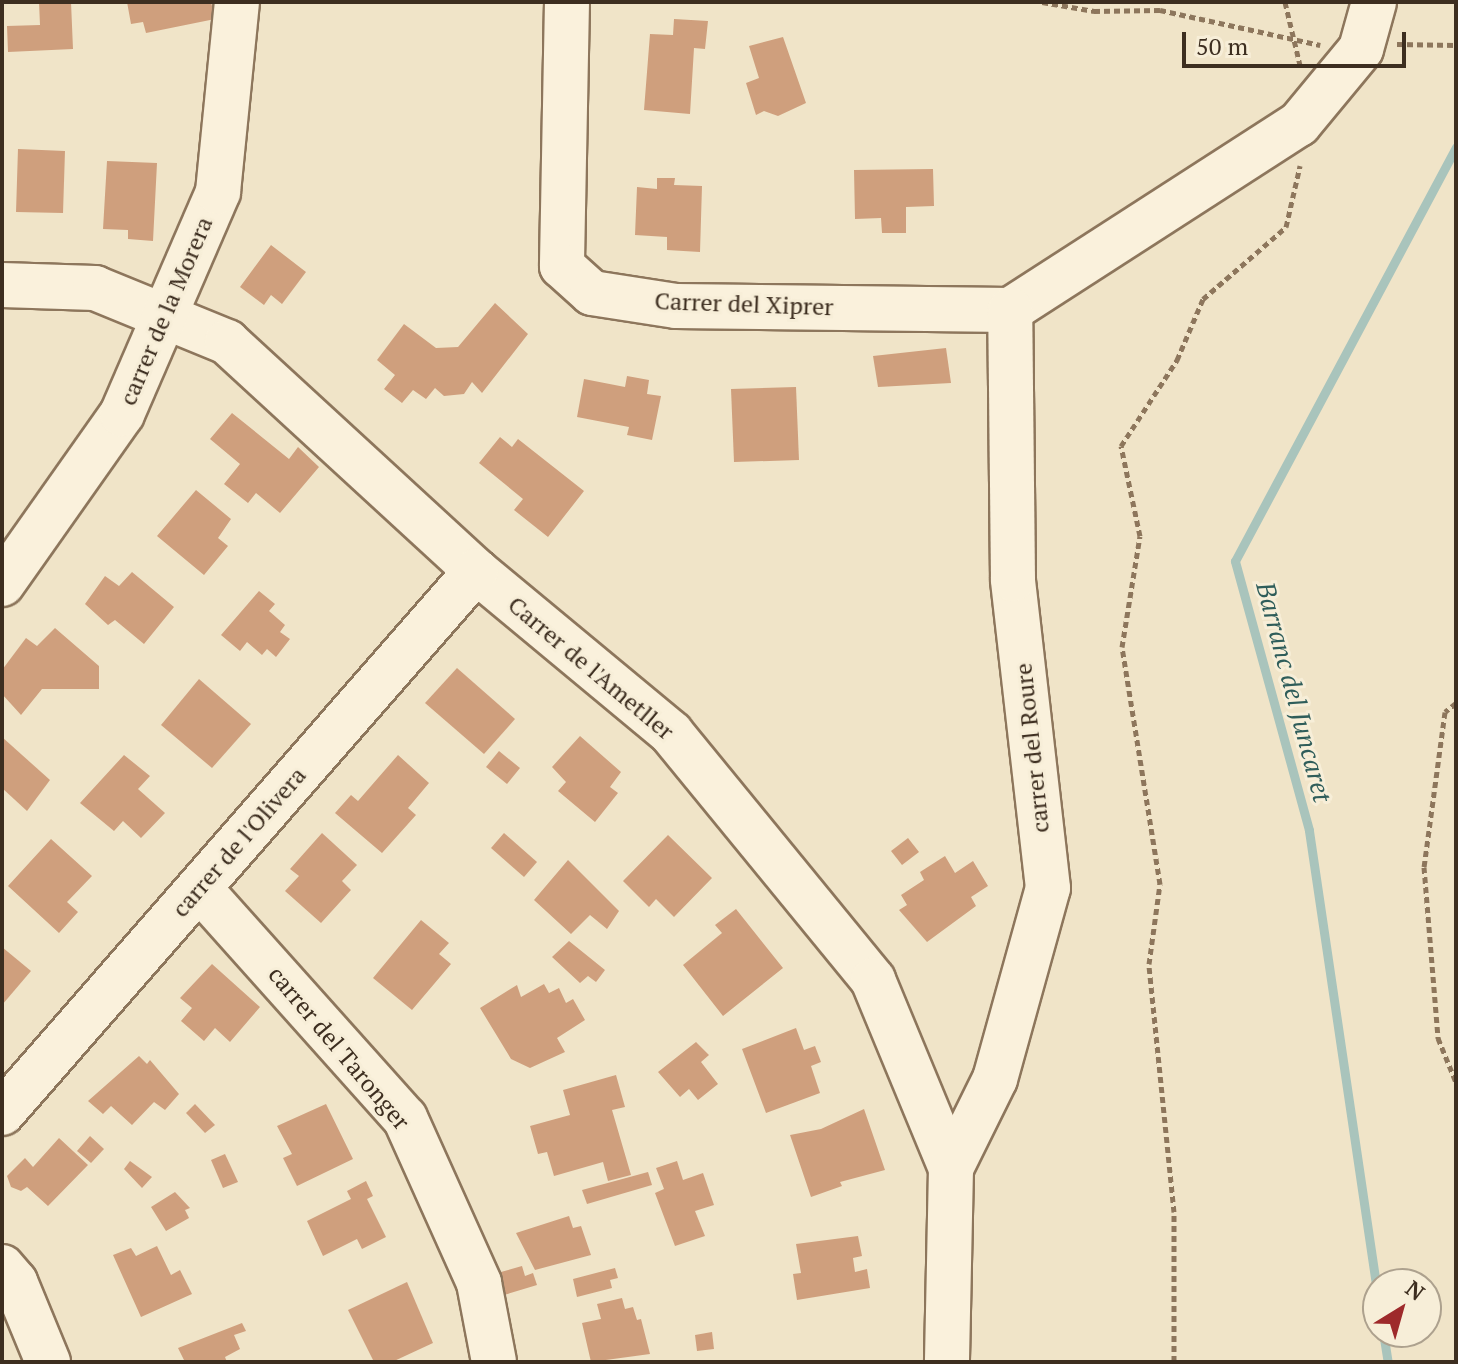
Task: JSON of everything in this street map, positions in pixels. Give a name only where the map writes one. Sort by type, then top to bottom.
[{"type":"street","name":"carrer de la Morera","points":[[2,584],[122,414],[218,192],[237,2]]},
{"type":"street","name":"Carrer del Xiprer","points":[[567,2],[562,266],[592,293],[676,306],[1010,310]]},
{"type":"street","points":[[1010,310],[1299,124],[1361,49],[1374,2]]},
{"type":"street","name":"Carrer de l'Ametller","points":[[2,285],[95,288],[227,342],[476,571],[671,733],[873,980],[951,1168],[947,1362]]},
{"type":"street","name":"carrer del Roure","points":[[951,1168],[995,1079],[1048,888],[1013,579],[1010,310]]},
{"type":"street","name":"carrer de l'Olivera","points":[[2,1113],[476,571]]},
{"type":"street","name":"carrer del Taronger","points":[[199,888],[405,1118],[479,1283],[494,1362]]},
{"type":"street","points":[[2,1267],[15,1282],[48,1362]]},
{"type":"path","points":[[1042,2],[1094,11],[1160,10],[1296,41],[1361,49],[1409,43],[1456,45]]},
{"type":"path","points":[[1285,2],[1296,41]]},
{"type":"path","points":[[1174,1362],[1174,1212],[1149,964],[1160,884],[1122,647],[1140,536],[1121,446],[1177,360],[1203,299],[1286,227],[1300,180],[1299,124]]},
{"type":"path","points":[[1456,703],[1445,712],[1424,867],[1438,1038],[1456,1082]]},
{"type":"building","points":[[39,2],[71,2],[73,49],[8,52],[7,26],[40,25]]},
{"type":"building","points":[[127,2],[211,2],[215,19],[146,33],[143,22],[131,24]]},
{"type":"building","points":[[674,19],[708,21],[705,49],[694,48],[690,114],[644,110],[650,34],[673,35]]},
{"type":"building","points":[[783,37],[806,103],[778,116],[764,111],[756,115],[746,83],[759,78],[749,46]]},
{"type":"building","points":[[18,149],[65,151],[63,213],[16,212]]},
{"type":"building","points":[[107,161],[157,163],[153,241],[128,239],[128,230],[103,229]]},
{"type":"building","points":[[933,169],[934,206],[906,207],[906,233],[882,233],[881,218],[855,219],[854,170]]},
{"type":"building","points":[[657,178],[675,178],[674,185],[702,186],[700,252],[667,250],[667,237],[635,235],[637,187],[657,189]]},
{"type":"building","points":[[271,245],[306,272],[282,304],[271,295],[264,305],[240,287]]},
{"type":"building","points":[[495,303],[528,334],[482,393],[472,382],[464,394],[444,396],[435,388],[426,399],[413,390],[402,403],[384,389],[395,375],[377,360],[404,324],[436,348],[458,347]]},
{"type":"building","points":[[946,348],[951,383],[878,387],[873,356]]},
{"type":"building","points":[[627,376],[649,380],[647,394],[661,396],[652,440],[627,435],[629,427],[577,417],[584,379],[625,387]]},
{"type":"building","points":[[796,387],[799,460],[734,462],[731,389]]},
{"type":"building","points":[[232,413],[289,459],[298,447],[319,467],[280,513],[256,493],[248,503],[224,484],[240,464],[210,439]]},
{"type":"building","points":[[500,437],[512,447],[518,439],[584,491],[548,537],[514,510],[523,499],[479,463]]},
{"type":"building","points":[[196,490],[231,519],[218,538],[228,546],[204,575],[157,536]]},
{"type":"building","points":[[132,572],[174,607],[144,644],[115,620],[108,625],[85,604],[105,576],[119,586]]},
{"type":"building","points":[[259,591],[275,604],[269,611],[285,625],[280,632],[290,639],[276,657],[267,649],[262,655],[247,642],[240,651],[221,635]]},
{"type":"building","points":[[55,628],[99,666],[99,689],[42,689],[21,715],[2,694],[2,670],[26,638],[37,646]]},
{"type":"building","points":[[457,668],[515,719],[484,754],[425,703]]},
{"type":"building","points":[[199,679],[251,724],[212,768],[161,725]]},
{"type":"building","points":[[580,736],[621,772],[610,787],[618,793],[595,822],[558,791],[566,782],[552,767]]},
{"type":"building","points":[[2,737],[50,780],[27,811],[2,788]]},
{"type":"building","points":[[499,751],[520,768],[507,784],[486,767]]},
{"type":"building","points":[[124,755],[150,776],[138,789],[165,813],[141,838],[123,821],[114,831],[80,803]]},
{"type":"building","points":[[398,755],[429,783],[408,808],[416,815],[382,853],[335,813],[351,795],[358,801]]},
{"type":"building","points":[[322,833],[357,865],[342,881],[351,890],[321,923],[285,891],[299,876],[290,869]]},
{"type":"building","points":[[504,833],[537,862],[524,877],[491,848]]},
{"type":"building","points":[[668,835],[712,878],[674,917],[656,899],[649,907],[623,881]]},
{"type":"building","points":[[908,838],[919,852],[902,865],[891,851]]},
{"type":"building","points":[[51,839],[92,876],[67,902],[78,912],[59,933],[8,886]]},
{"type":"building","points":[[945,856],[955,873],[973,861],[988,886],[971,897],[976,906],[927,942],[899,910],[907,905],[901,895],[924,880],[920,872]]},
{"type":"building","points":[[568,860],[619,911],[607,929],[590,915],[571,934],[534,900]]},
{"type":"building","points":[[736,909],[783,968],[723,1016],[683,965],[722,933],[715,925]]},
{"type":"building","points":[[421,920],[449,943],[439,954],[451,964],[412,1010],[373,978]]},
{"type":"building","points":[[569,941],[605,970],[596,982],[588,976],[580,983],[552,957]]},
{"type":"building","points":[[2,947],[31,971],[2,1005]]},
{"type":"building","points":[[212,964],[260,1007],[230,1042],[215,1028],[204,1041],[181,1021],[192,1008],[180,998]]},
{"type":"building","points":[[544,984],[549,993],[559,988],[566,1003],[573,999],[585,1020],[557,1038],[565,1052],[530,1068],[511,1059],[480,1008],[517,985],[521,997]]},
{"type":"building","points":[[796,1028],[804,1050],[815,1046],[821,1062],[811,1066],[820,1093],[766,1113],[742,1049]]},
{"type":"building","points":[[696,1042],[709,1055],[701,1062],[718,1084],[698,1100],[689,1089],[680,1097],[658,1072]]},
{"type":"building","points":[[139,1056],[147,1064],[150,1060],[179,1094],[165,1110],[154,1102],[132,1125],[111,1106],[103,1114],[88,1101]]},
{"type":"building","points":[[616,1075],[625,1107],[612,1110],[631,1175],[608,1181],[603,1162],[554,1176],[547,1152],[538,1154],[530,1126],[570,1115],[563,1090]]},
{"type":"building","points":[[195,1104],[215,1125],[205,1133],[186,1113]]},
{"type":"building","points":[[326,1104],[353,1159],[297,1186],[283,1158],[292,1154],[277,1126]]},
{"type":"building","points":[[864,1109],[885,1170],[840,1182],[842,1186],[811,1197],[790,1135],[821,1129]]},
{"type":"building","points":[[90,1136],[104,1149],[91,1163],[77,1151]]},
{"type":"building","points":[[59,1138],[88,1165],[48,1206],[27,1187],[21,1191],[11,1187],[7,1176],[25,1158],[33,1167]]},
{"type":"building","points":[[225,1154],[238,1182],[223,1188],[211,1160]]},
{"type":"building","points":[[130,1161],[152,1177],[142,1188],[124,1169]]},
{"type":"building","points":[[677,1161],[683,1180],[703,1173],[714,1205],[695,1211],[705,1236],[675,1246],[655,1193],[664,1189],[656,1168]]},
{"type":"building","points":[[648,1172],[652,1185],[587,1204],[582,1190]]},
{"type":"building","points":[[366,1181],[373,1196],[367,1199],[386,1237],[362,1249],[357,1239],[323,1256],[307,1221],[351,1199],[347,1191]]},
{"type":"building","points":[[175,1192],[190,1208],[185,1210],[189,1218],[166,1231],[151,1207]]},
{"type":"building","points":[[569,1216],[573,1228],[581,1226],[591,1255],[535,1270],[516,1233]]},
{"type":"building","points":[[858,1236],[862,1256],[853,1258],[855,1272],[867,1269],[870,1288],[797,1300],[793,1274],[801,1273],[796,1244]]},
{"type":"building","points":[[157,1246],[171,1275],[180,1270],[192,1294],[141,1317],[113,1255],[131,1248],[136,1256]]},
{"type":"building","points":[[522,1266],[525,1276],[533,1273],[537,1285],[501,1296],[494,1274]]},
{"type":"building","points":[[615,1268],[618,1278],[610,1280],[612,1288],[577,1297],[573,1279]]},
{"type":"building","points":[[407,1282],[433,1343],[392,1362],[374,1362],[348,1310]]},
{"type":"building","points":[[622,1298],[625,1309],[633,1307],[637,1320],[641,1319],[650,1354],[591,1362],[582,1323],[601,1319],[597,1304]]},
{"type":"building","points":[[242,1323],[246,1331],[234,1335],[240,1349],[225,1357],[227,1362],[185,1362],[178,1348]]},
{"type":"building","points":[[712,1332],[714,1349],[697,1351],[695,1335]]},
{"type":"waterway","name":"Barranc del Juncaret","points":[[1374,1268],[1309,830],[1235,561],[1456,147]]},
{"type":"waterway","name":"Barranc del Juncaret","points":[[1386,1348],[1388,1362]]}]
